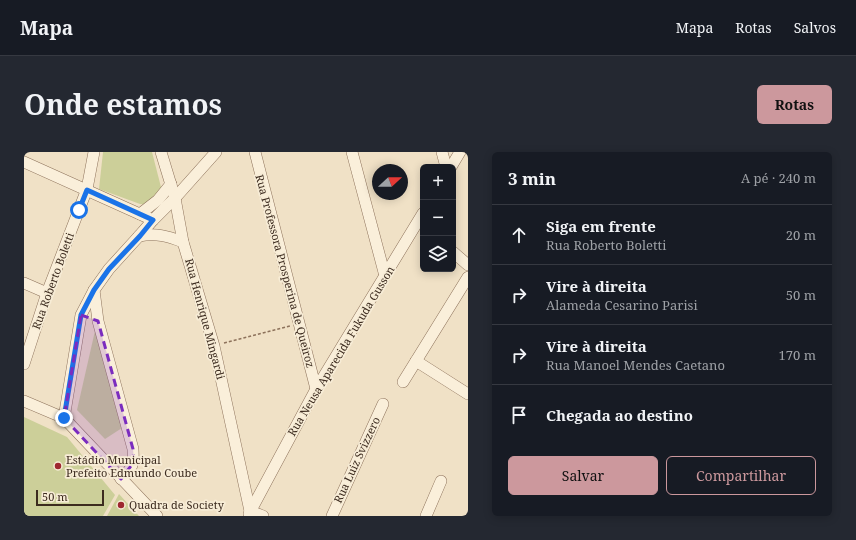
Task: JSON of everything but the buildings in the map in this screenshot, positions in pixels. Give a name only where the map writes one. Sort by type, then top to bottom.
[{"type":"street","name":"Rua Roberto Boletti","points":[[24,364],[47,292],[87,190],[94,152]]},
{"type":"street","name":"Rua Henrique Mingardi","points":[[161,152],[175,198],[183,242],[214,346],[249,513]]},
{"type":"street","points":[[64,418],[81,315],[94,290],[109,269],[216,152]]},
{"type":"street","name":"Rua Professora Prosperina de Queiroz","points":[[254,152],[316,389]]},
{"type":"street","points":[[352,152],[385,276]]},
{"type":"street","points":[[442,152],[445,164]]},
{"type":"street","points":[[453,164],[460,152]]},
{"type":"street","points":[[24,162],[153,220]]},
{"type":"street","points":[[140,214],[158,200],[171,184]]},
{"type":"street","name":"Rua Neusa Aparecida Fukuda Gusson","points":[[249,513],[316,389],[420,222]]},
{"type":"street","points":[[140,236],[162,234],[183,242]]},
{"type":"street","points":[[456,255],[468,265]]},
{"type":"street","points":[[403,382],[468,277]]},
{"type":"street","points":[[24,283],[47,292]]},
{"type":"street","points":[[94,290],[98,321],[133,448],[134,462],[130,471],[121,479]]},
{"type":"street","points":[[81,315],[87,315],[98,321]]},
{"type":"street","points":[[416,361],[468,394]]},
{"type":"street","points":[[24,401],[64,418],[157,516]]},
{"type":"street","name":"Rua Luiz Svizzero","points":[[332,516],[383,404]]},
{"type":"street","points":[[426,516],[441,481]]},
{"type":"street","points":[[249,513],[263,516]]},
{"type":"path","points":[[214,346],[299,324]]},
{"type":"highlighted area","points":[[81,315],[98,321],[133,449],[134,462],[121,479],[64,418]]},
{"type":"green space","points":[[103,152],[152,152],[162,191],[151,205],[140,204],[99,189]]},
{"type":"green space","points":[[97,322],[125,426],[105,439],[77,410]]},
{"type":"green space","name":"Estádio Municipal Prefeito Edmundo Coube","points":[[24,417],[67,437],[115,495],[103,516],[24,516]]},
{"type":"green space","name":"Quadra de Society","points":[[119,494],[139,516],[107,516]]},
{"type":"place","name":"Estádio Municipal Prefeito Edmundo Coube","points":[[58,466]]},
{"type":"place","name":"Quadra de Society","points":[[121,505]]},
{"type":"route","points":[[64,418],[81,315],[94,290],[109,269],[153,220],[87,190],[79,210]]}]
